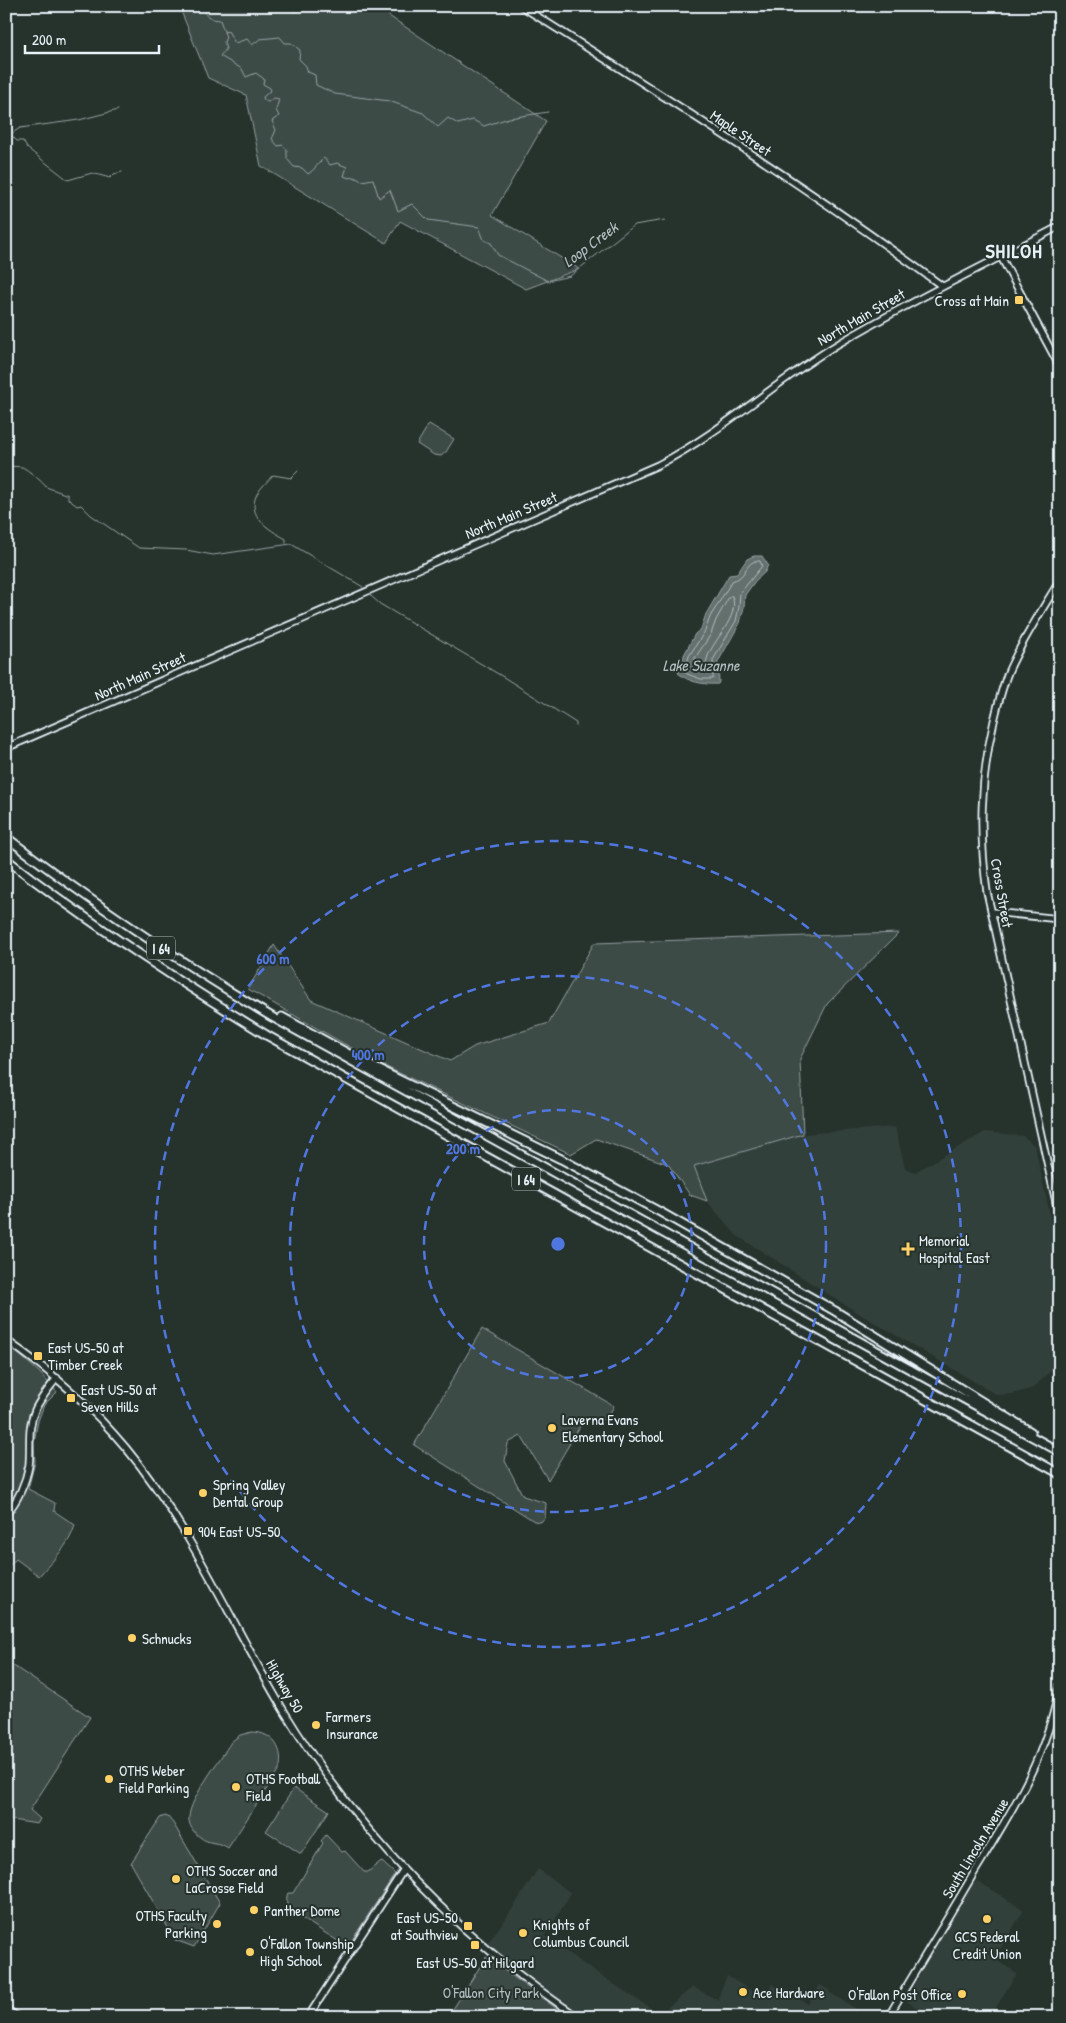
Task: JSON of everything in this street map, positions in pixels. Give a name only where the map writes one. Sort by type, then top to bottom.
[{"type":"highway","name":"I 64","points":[[6,837],[95,903],[242,999],[374,1074],[1060,1452]]},
{"type":"highway","name":"I 64","points":[[6,859],[154,965],[268,1036],[1060,1474]]},
{"type":"highway","points":[[242,999],[271,1011],[371,1066],[561,1159],[697,1232],[874,1334],[1060,1452]]},
{"type":"main road","name":"Maple Street","points":[[521,6],[731,141],[873,236],[942,286]]},
{"type":"main road","name":"North Main Street","points":[[6,748],[658,465],[705,438],[773,388],[838,344],[942,286],[1060,226]]},
{"type":"main road","points":[[1001,257],[1060,368]]},
{"type":"main road","name":"Cross Street","points":[[1060,580],[1029,630],[1009,672],[999,702],[986,753],[981,824],[982,852],[992,912],[1060,1220]]},
{"type":"main road","points":[[992,912],[1060,919]]},
{"type":"main road","name":"Highway 50","points":[[6,1340],[57,1378],[111,1430],[142,1468],[186,1536],[279,1702],[309,1750],[360,1820],[440,1906],[484,1947],[549,1998],[578,2017]]},
{"type":"main road","points":[[6,1514],[16,1501],[26,1473],[30,1426],[35,1410],[57,1378]]},
{"type":"main road","name":"South Lincoln Avenue","points":[[888,2017],[1020,1798],[1042,1748],[1060,1683]]},
{"type":"main road","points":[[308,2017],[404,1869]]},
{"type":"main road","points":[[6,2009],[18,2017]]},
{"type":"shaded area","name":"Memorial Hospital East","points":[[895,1127],[905,1168],[915,1172],[985,1132],[1023,1136],[1035,1146],[1060,1262],[1060,1360],[1033,1388],[1013,1394],[997,1395],[855,1311],[736,1235],[707,1201],[693,1166],[803,1134]]},
{"type":"shaded area","points":[[538,1869],[571,1893],[545,1936],[659,2014],[693,1987],[719,2001],[720,1992],[727,1976],[763,1998],[772,1984],[808,2004],[820,1985],[869,2017],[585,2017],[531,1979],[487,1944]]},
{"type":"shaded area","points":[[977,1881],[1024,1910],[994,1959],[1017,1973],[990,2017],[931,2017],[908,2002],[906,1998],[973,1883]]},
{"type":"green space","points":[[179,6],[288,6],[294,12],[316,6],[385,6],[389,16],[546,121],[492,215],[579,269],[526,289],[400,221],[386,243],[261,166],[246,95],[208,78]]},
{"type":"green space","points":[[429,424],[454,439],[446,452],[441,456],[434,455],[417,444]]},
{"type":"green space","points":[[899,933],[827,1004],[800,1059],[803,1134],[694,1166],[707,1201],[690,1195],[668,1164],[596,1139],[571,1154],[378,1063],[248,989],[274,945],[311,1000],[450,1061],[475,1046],[549,1023],[594,943]]},
{"type":"green space","points":[[482,1329],[614,1406],[606,1420],[592,1418],[582,1423],[548,1480],[521,1436],[508,1443],[505,1461],[523,1496],[546,1503],[545,1517],[541,1522],[534,1521],[414,1445]]},
{"type":"green space","points":[[6,1343],[39,1372],[57,1392],[44,1405],[38,1421],[34,1442],[35,1462],[28,1489],[55,1503],[54,1511],[75,1525],[65,1546],[39,1576],[16,1559],[10,1565],[6,1562]]},
{"type":"green space","points":[[6,1661],[90,1717],[30,1810],[40,1819],[37,1824],[6,1819]]},
{"type":"green space","points":[[252,1732],[266,1735],[276,1744],[280,1756],[279,1770],[228,1848],[203,1839],[192,1829],[189,1817],[194,1800],[231,1742],[240,1735]]},
{"type":"green space","points":[[294,1788],[329,1811],[301,1854],[266,1831]]},
{"type":"green space","points":[[165,1816],[173,1823],[220,1903],[194,1947],[175,1940],[131,1863],[160,1818]]},
{"type":"green space","points":[[326,1835],[342,1852],[345,1851],[364,1872],[368,1872],[381,1861],[395,1874],[346,1949],[337,1944],[338,1941],[295,1914],[293,1918],[287,1906],[288,1893],[293,1893]]},
{"type":"green space","name":"O'Fallon City Park","points":[[486,1957],[568,2017],[448,2017]]},
{"type":"water","name":"Lake Suzanne","points":[[754,556],[762,556],[768,565],[765,572],[755,581],[745,595],[740,623],[718,662],[718,684],[707,684],[686,679],[678,673],[683,664],[684,655],[695,634],[701,629],[706,614],[729,575],[737,574],[747,559]]},
{"type":"waterway","name":"Loop Creek","points":[[202,6],[205,9],[206,15],[220,20],[226,37],[224,42],[226,49],[220,56],[242,69],[246,77],[256,73],[264,79],[263,84],[271,90],[263,97],[264,100],[268,102],[274,98],[279,99],[276,110],[279,116],[272,121],[276,130],[272,139],[278,146],[283,145],[287,150],[287,159],[294,167],[302,168],[308,174],[324,158],[330,165],[337,163],[347,167],[344,176],[354,177],[362,181],[373,179],[379,198],[390,190],[398,211],[412,204],[428,220],[479,227],[484,240],[491,243],[498,255],[548,281],[570,276],[634,225],[665,220]]},
{"type":"waterway","points":[[224,32],[228,31],[235,43],[247,39],[252,45],[260,39],[280,37],[285,43],[291,43],[300,50],[299,59],[306,66],[308,72],[315,75],[316,85],[335,94],[389,101],[423,113],[438,127],[448,118],[458,124],[473,120],[484,126],[509,118],[548,112]]},
{"type":"waterway","points":[[11,134],[20,128],[79,120],[118,110]]},
{"type":"waterway","points":[[6,130],[17,141],[23,141],[27,148],[68,180],[92,173],[110,178],[114,174],[122,172]]},
{"type":"waterway","points":[[6,465],[22,467],[46,487],[68,495],[68,499],[77,506],[81,505],[91,515],[139,548],[186,550],[213,555],[291,544],[363,587]]},
{"type":"waterway","points":[[286,543],[286,539],[272,531],[261,521],[254,509],[254,502],[259,491],[273,475],[291,478],[298,471]]},
{"type":"waterway","points":[[371,596],[380,604],[505,678],[576,723],[576,726]]},
{"type":"place","name":"Cross at Main","points":[[1019,300]]},
{"type":"place","name":"Memorial Hospital East","points":[[908,1249]]},
{"type":"place","name":"East US-50 at Timber Creek","points":[[38,1356]]},
{"type":"place","name":"East US-50 at Seven Hills","points":[[71,1398]]},
{"type":"place","name":"Laverna Evans Elementary School","points":[[552,1428]]},
{"type":"place","name":"Spring Valley Dental Group","points":[[203,1493]]},
{"type":"place","name":"904 East US-50","points":[[188,1531]]},
{"type":"place","name":"Schnucks","points":[[132,1638]]},
{"type":"place","name":"Farmers Insurance","points":[[316,1725]]},
{"type":"place","name":"OTHS Weber Field Parking","points":[[109,1779]]},
{"type":"place","name":"OTHS Football Field","points":[[236,1787]]},
{"type":"place","name":"OTHS Soccer and LaCrosse Field","points":[[176,1879]]},
{"type":"place","name":"Panther Dome","points":[[254,1910]]},
{"type":"place","name":"GCS Federal Credit Union","points":[[987,1919]]},
{"type":"place","name":"OTHS Faculty Parking","points":[[217,1924]]},
{"type":"place","name":"East US-50 at Southview","points":[[468,1926]]},
{"type":"place","name":"Knights of Columbus Council","points":[[523,1933]]},
{"type":"place","name":"East US-50 at Hilgard","points":[[475,1945]]},
{"type":"place","name":"O'Fallon Township High School","points":[[250,1952]]},
{"type":"place","name":"Ace Hardware","points":[[743,1992]]},
{"type":"place","name":"O'Fallon Post Office","points":[[962,1994]]},
{"type":"district","name":"SHILOH","points":[[1014,250]]}]
